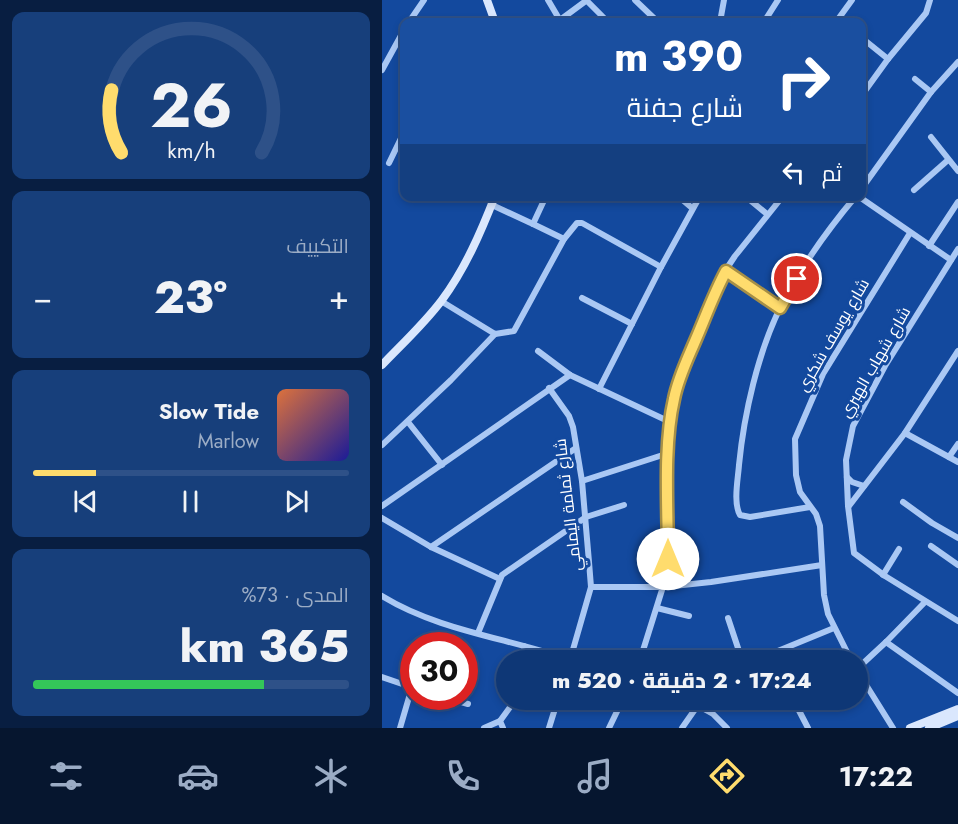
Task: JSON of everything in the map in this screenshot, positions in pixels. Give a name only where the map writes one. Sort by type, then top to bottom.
[{"type":"street","points":[[413,18],[424,0]]},
{"type":"street","points":[[487,0],[494,18]]},
{"type":"street","points":[[548,0],[559,18]]},
{"type":"street","points":[[565,18],[587,0],[604,18]]},
{"type":"street","points":[[635,0],[654,18]]},
{"type":"street","points":[[721,18],[723,0]]},
{"type":"street","points":[[767,18],[778,0]]},
{"type":"street","points":[[841,18],[852,0]]},
{"type":"street","points":[[866,89],[926,13],[930,0]]},
{"type":"street","points":[[382,70],[400,37]]},
{"type":"street","points":[[866,41],[888,59]]},
{"type":"street","points":[[866,182],[931,92],[958,62]]},
{"type":"street","points":[[915,79],[931,92]]},
{"type":"street","points":[[931,137],[958,171]]},
{"type":"street","points":[[389,163],[400,140]]},
{"type":"street","points":[[914,190],[948,160]]},
{"type":"street","points":[[382,365],[441,301],[464,263],[493,201],[564,239]]},
{"type":"street","points":[[533,224],[544,201]]},
{"type":"street","points":[[684,201],[692,208]]},
{"type":"street","points":[[599,389],[697,201]]},
{"type":"street","points":[[751,201],[767,214]]},
{"type":"street","points":[[643,650],[664,586],[668,559],[670,422],[680,376],[734,256],[779,201]]},
{"type":"street","points":[[810,507],[750,517],[742,516],[737,509],[741,444],[752,389],[780,308],[816,250],[853,201]]},
{"type":"street","points":[[864,201],[951,260]]},
{"type":"street","points":[[929,246],[958,202]]},
{"type":"street","points":[[441,301],[494,334],[511,332],[516,329],[573,225],[582,223],[661,267]]},
{"type":"street","name":"شارع يوسف شكري","points":[[846,650],[826,606],[820,526],[817,517],[800,492],[794,446],[796,434],[823,374],[910,233]]},
{"type":"street","name":"شارع شهاب الهبري","points":[[957,620],[883,575],[854,553],[847,476],[848,442],[857,418],[885,366],[958,249]]},
{"type":"street","points":[[726,271],[780,308]]},
{"type":"street","points":[[582,298],[632,324]]},
{"type":"street","points":[[382,445],[451,380],[494,334]]},
{"type":"street","points":[[538,351],[570,375],[670,422]]},
{"type":"street","points":[[848,506],[905,433],[958,351]]},
{"type":"street","points":[[382,506],[570,375]]},
{"type":"street","name":"شارع ثمامة اليمامي","points":[[549,388],[570,419],[582,481],[586,517],[591,587],[573,650]]},
{"type":"street","points":[[408,422],[442,465]]},
{"type":"street","points":[[905,433],[958,462]]},
{"type":"street","points":[[949,457],[958,444]]},
{"type":"street","points":[[431,547],[576,448]]},
{"type":"street","points":[[582,481],[668,453]]},
{"type":"street","points":[[847,476],[852,482],[865,486]]},
{"type":"street","points":[[903,502],[932,524],[958,538]]},
{"type":"street","points":[[537,650],[478,633],[500,579],[503,574],[586,517],[624,505]]},
{"type":"street","points":[[382,518],[431,547],[500,579]]},
{"type":"street","points":[[931,546],[958,566]]},
{"type":"street","points":[[883,575],[899,549]]},
{"type":"street","points":[[591,587],[664,586],[753,577],[822,565]]},
{"type":"street","points":[[382,596],[423,617],[475,632]]},
{"type":"street","points":[[868,659],[925,602]]},
{"type":"street","points":[[657,608],[690,616]]},
{"type":"street","points":[[728,618],[739,650]]},
{"type":"street","points":[[786,650],[834,628]]},
{"type":"street","points":[[886,642],[958,693]]},
{"type":"street","points":[[524,646],[525,650]]},
{"type":"street","points":[[382,677],[400,683]]},
{"type":"street","points":[[868,689],[894,728]]},
{"type":"street","points":[[910,728],[958,709]]},
{"type":"street","points":[[400,728],[406,710]]},
{"type":"street","points":[[484,728],[500,721],[508,710]]},
{"type":"street","points":[[549,728],[555,710]]},
{"type":"street","points":[[609,728],[618,710]]},
{"type":"street","points":[[682,728],[689,710]]},
{"type":"street","points":[[705,710],[727,728]]},
{"type":"street","points":[[799,710],[808,728]]},
{"type":"street","points":[[929,728],[958,716]]},
{"type":"street","points":[[500,721],[504,728]]},
{"type":"route","points":[[668,559],[668,453],[674,398],[680,376],[718,287],[726,271],[780,308],[797,279]]}]
